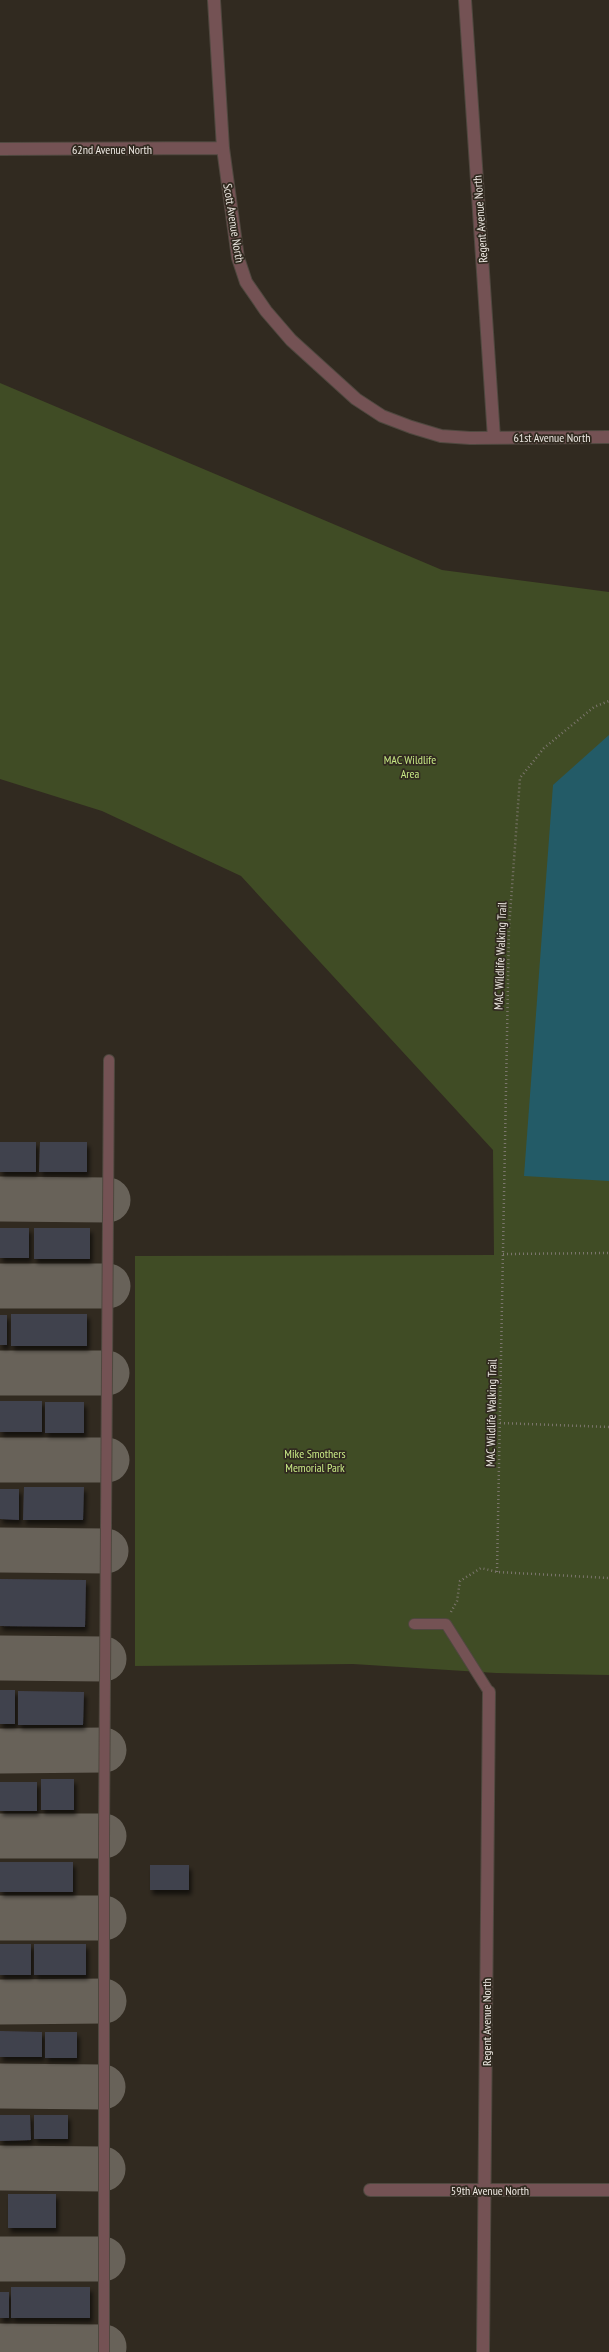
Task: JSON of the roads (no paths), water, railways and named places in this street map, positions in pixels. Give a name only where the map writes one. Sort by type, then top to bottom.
[{"type":"street","name":"Scott Avenue North","points":[[214,0],[224,148],[238,258],[246,282],[266,312],[291,340],[356,399],[382,416],[441,436],[494,438]]},
{"type":"street","name":"Regent Avenue North","points":[[465,0],[494,438]]},
{"type":"street","name":"62nd Avenue North","points":[[0,149],[224,148]]},
{"type":"street","name":"61st Avenue North","points":[[494,438],[609,437]]},
{"type":"street","name":"Regent Avenue North","points":[[482,2352],[485,2190],[489,1692]]},
{"type":"street","name":"59th Avenue North","points":[[370,2190],[609,2190]]},
{"type":"lane","points":[[104,2352],[104,1836],[109,1060]]},
{"type":"lane","points":[[414,1624],[446,1624],[489,1692]]},
{"type":"water","points":[[609,735],[609,1181],[524,1176],[553,785]]},
{"type":"park label","name":"MAC Wildlife Area","points":[[410,766]]},
{"type":"park label","name":"Mike Smothers Memorial Park","points":[[315,1460]]}]
